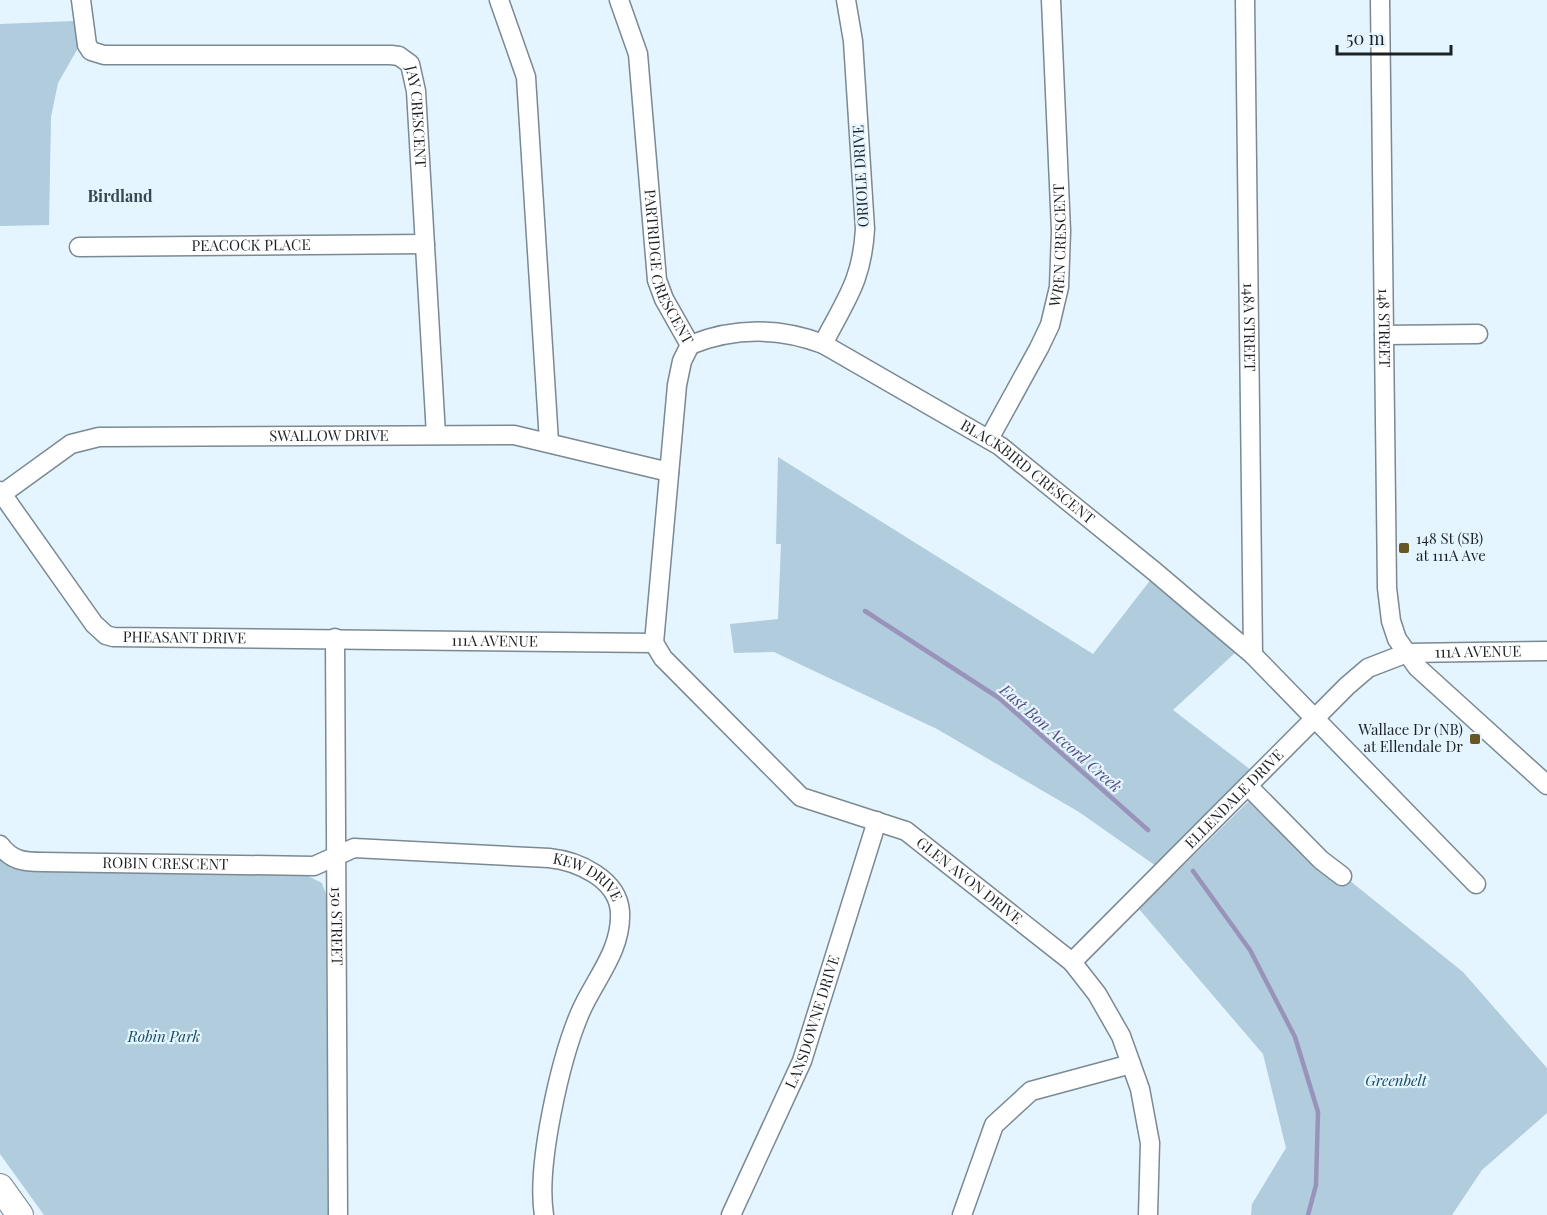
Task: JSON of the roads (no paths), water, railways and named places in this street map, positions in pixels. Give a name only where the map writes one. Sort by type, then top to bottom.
[{"type":"highway","points":[[0,1187],[20,1215]]},
{"type":"street","name":"JAY CRESCENT","points":[[81,0],[87,45],[91,51],[104,55],[383,55],[405,59],[410,64],[415,78],[436,435]]},
{"type":"street","points":[[499,0],[526,77],[549,442]]},
{"type":"street","name":"PARTRIDGE CRESCENT","points":[[619,0],[638,54],[657,280],[664,299],[690,345],[681,361],[677,385],[654,643]]},
{"type":"street","name":"ORIOLE DRIVE","points":[[824,344],[850,295],[863,255],[865,229],[853,41],[846,0]]},
{"type":"street","name":"WREN CRESCENT","points":[[989,439],[1050,325],[1059,288],[1061,231],[1052,0]]},
{"type":"street","name":"148A STREET","points":[[1245,0],[1253,655]]},
{"type":"street","name":"148 STREET","points":[[1380,0],[1387,588],[1391,621],[1397,639],[1417,667],[1547,784]]},
{"type":"street","name":"PEACOCK PLACE","points":[[79,247],[425,244]]},
{"type":"street","name":"BLACKBIRD CRESCENT","points":[[690,345],[730,332],[753,331],[780,331],[824,344],[989,439],[1253,655],[1476,884]]},
{"type":"street","points":[[1384,335],[1478,334]]},
{"type":"street","name":"SWALLOW DRIVE","points":[[1,493],[71,444],[90,438],[514,435],[669,472]]},
{"type":"street","name":"PHEASANT DRIVE","points":[[1,493],[94,624],[106,635],[122,638],[335,638]]},
{"type":"street","name":"111A AVENUE","points":[[335,638],[654,643]]},
{"type":"street","name":"150 STREET","points":[[335,638],[338,1215]]},
{"type":"street","name":"GLEN AVON DRIVE","points":[[654,643],[663,658],[801,797],[906,831],[1072,962],[1097,994],[1121,1036],[1140,1089],[1150,1143],[1148,1215]]},
{"type":"street","name":"111A AVENUE","points":[[1407,653],[1547,651]]},
{"type":"street","name":"ELLENDALE DRIVE","points":[[1072,962],[1368,668],[1407,653]]},
{"type":"street","points":[[1248,786],[1321,860],[1342,876]]},
{"type":"street","name":"LANSDOWNE DRIVE","points":[[734,1214],[802,1061],[876,821]]},
{"type":"street","name":"ROBIN CRESCENT","points":[[0,845],[11,857],[28,862],[314,866],[335,857]]},
{"type":"street","name":"KEW DRIVE","points":[[335,857],[354,848],[558,859],[586,869],[599,877],[612,890],[620,910],[617,943],[581,1010],[570,1040],[543,1162],[541,1190],[544,1215]]},
{"type":"street","points":[[962,1215],[994,1125],[1031,1091],[1131,1064]]},
{"type":"waterway","name":"East Bon Accord Creek","points":[[865,611],[999,698],[1148,830]]},
{"type":"waterway","name":"East Bon Accord Creek","points":[[1193,871],[1250,950],[1295,1037],[1318,1112],[1316,1185],[1308,1215]]},
{"type":"place","name":"148 St (SB) at 111A Ave","points":[[1404,548]]},
{"type":"place","name":"Wallace Dr (NB) at Ellendale Dr","points":[[1475,739]]},
{"type":"district","name":"Birdland","points":[[120,196]]},
{"type":"park label","name":"Robin Park","points":[[164,1037]]},
{"type":"park label","name":"Greenbelt","points":[[1396,1081]]}]
